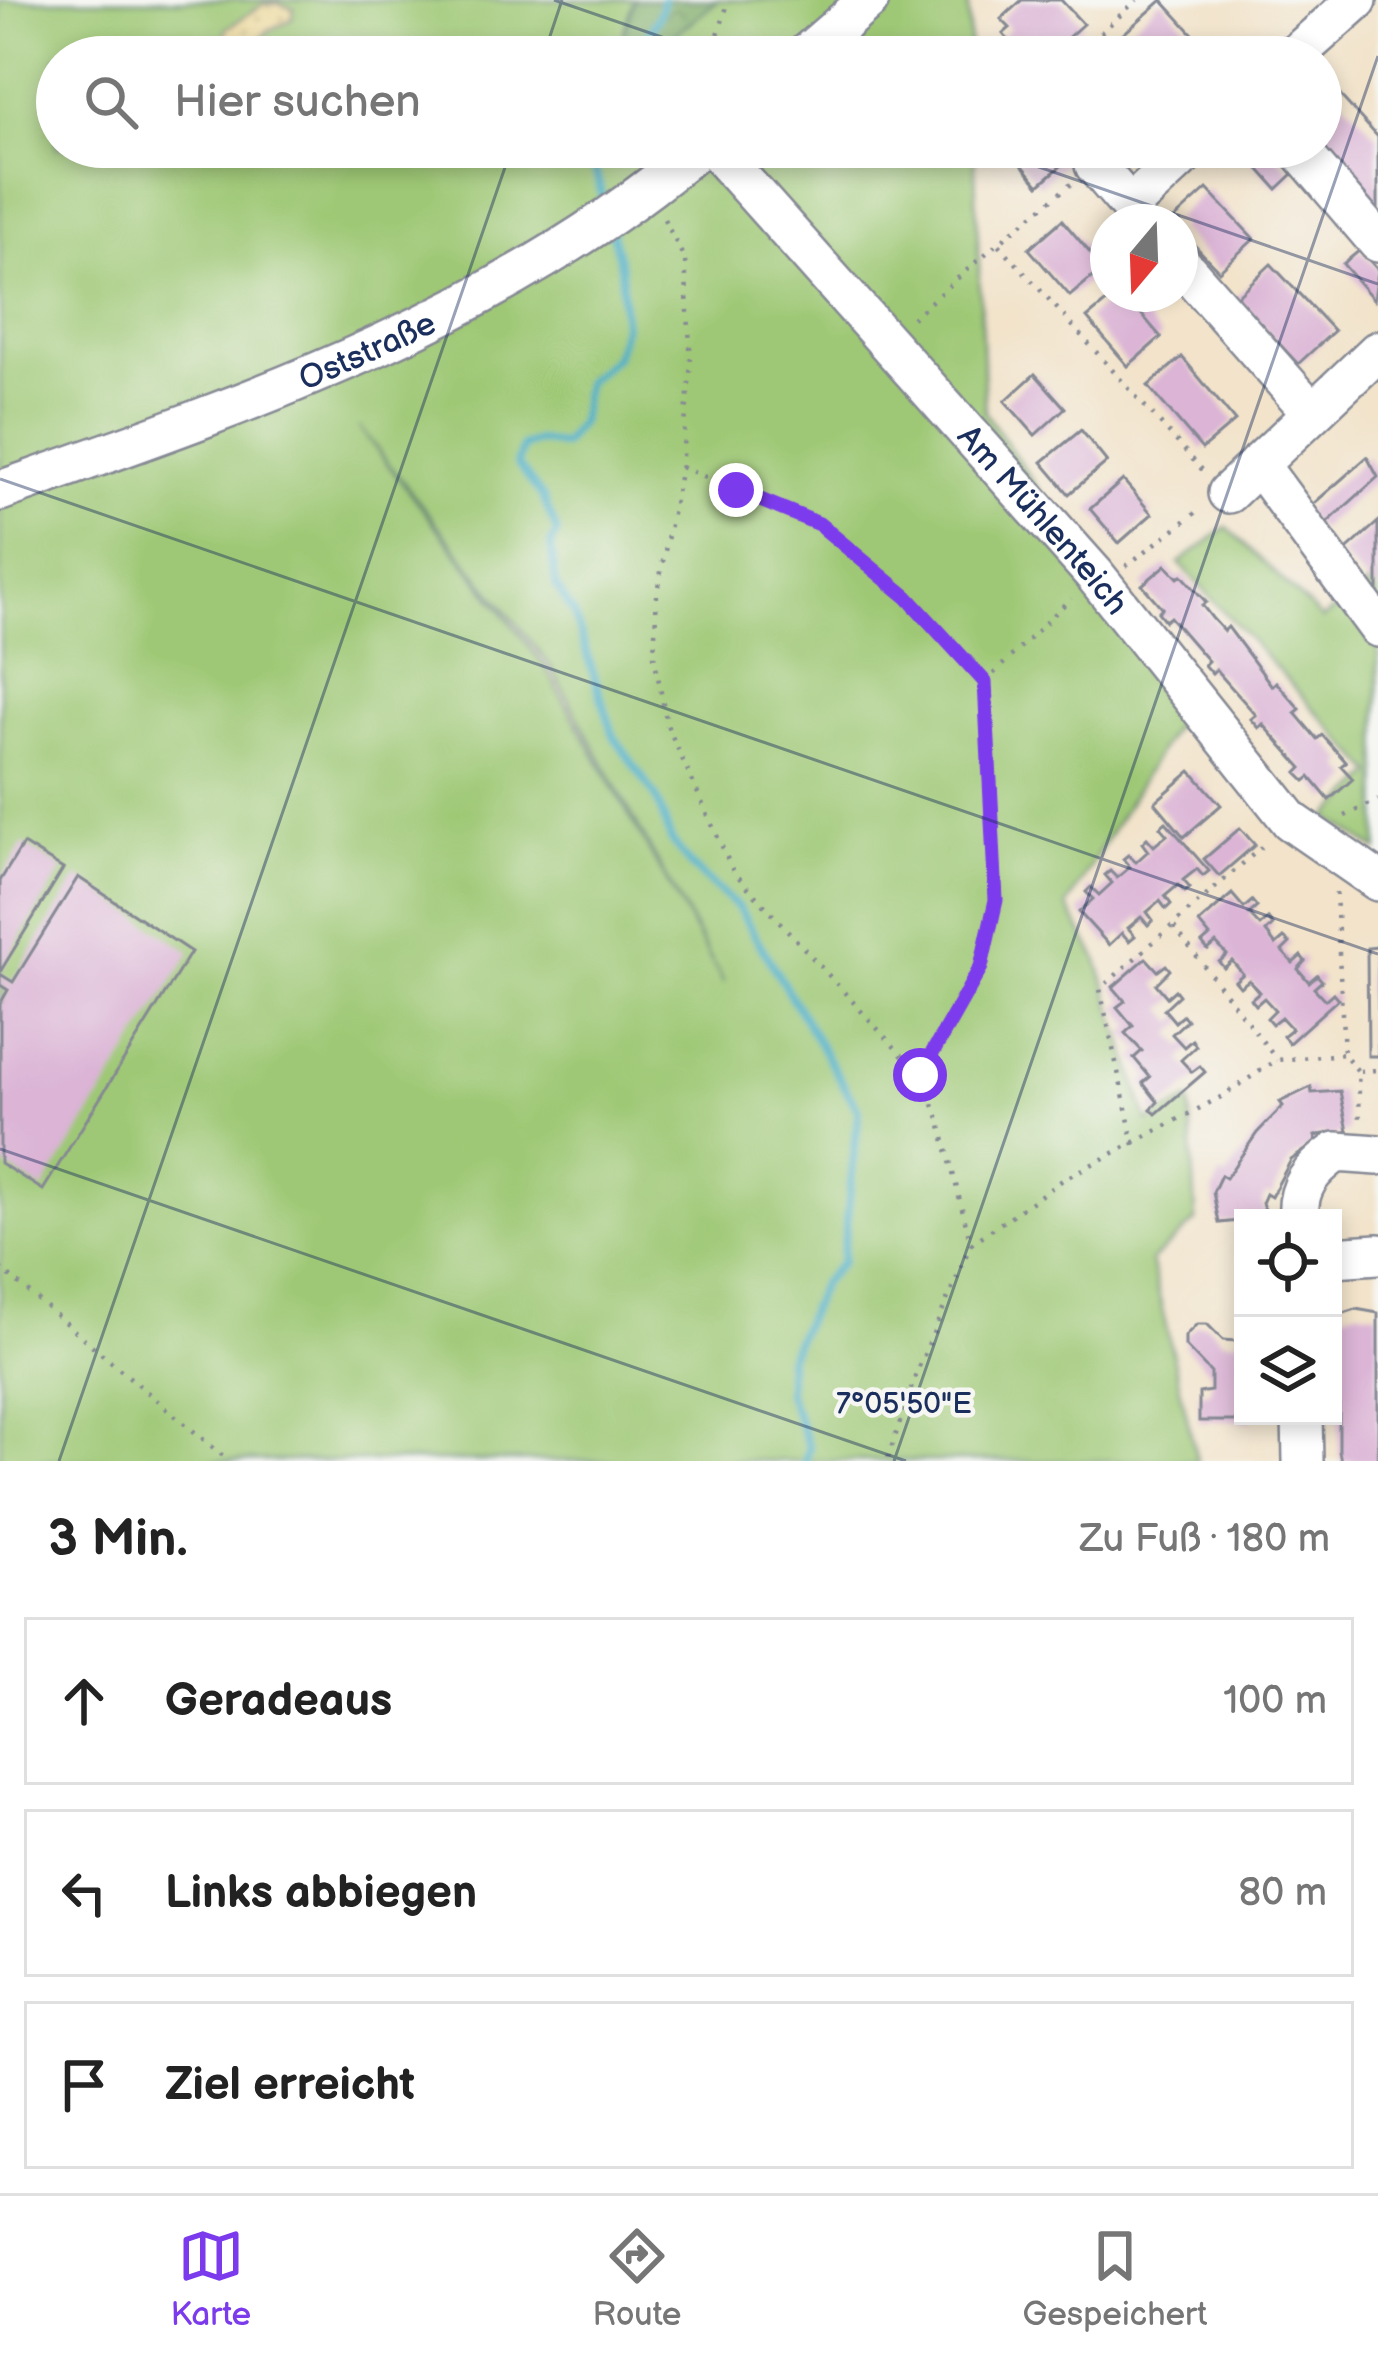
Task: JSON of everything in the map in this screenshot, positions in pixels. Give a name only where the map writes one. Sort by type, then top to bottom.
[{"type":"street","points":[[827,36],[869,0]]},
{"type":"street","points":[[1317,36],[1358,0],[1378,24]]},
{"type":"street","name":"Oststraße","points":[[0,490],[278,392],[476,295],[646,194],[676,168]]},
{"type":"street","name":"Am Mühlenteich","points":[[731,168],[1094,574],[1291,821],[1335,856],[1378,881]]},
{"type":"street","points":[[1112,168],[1132,204]]},
{"type":"street","points":[[1145,204],[1175,168]]},
{"type":"street","points":[[1315,168],[1378,242]]},
{"type":"street","points":[[1198,283],[1311,411]]},
{"type":"street","points":[[1228,494],[1378,351]]},
{"type":"street","points":[[1258,464],[1378,627]]},
{"type":"street","points":[[1298,1209],[1312,1168],[1336,1152],[1369,1153]]},
{"type":"street","points":[[1342,1256],[1378,1253]]},
{"type":"street","points":[[1302,1425],[1303,1461]]},
{"type":"path","points":[[718,36],[729,0]]},
{"type":"path","points":[[1097,36],[1137,0]]},
{"type":"path","points":[[626,168],[685,260],[691,363],[681,467],[667,528],[655,634],[667,725],[733,872],[920,1075],[939,1118],[971,1244]]},
{"type":"path","points":[[885,343],[1091,168]]},
{"type":"path","points":[[985,682],[1094,574],[1126,566],[1189,515],[1228,494],[1188,458],[998,243]]},
{"type":"path","points":[[681,467],[819,524],[907,597],[985,682],[996,900],[981,967],[920,1075]]},
{"type":"path","points":[[1134,1144],[1100,989],[1291,821]]},
{"type":"path","points":[[1335,856],[1344,1054],[1358,1071],[1369,1153]]},
{"type":"path","points":[[1173,926],[1277,1060]]},
{"type":"path","points":[[887,1461],[917,1371],[971,1244],[1064,1179],[1277,1060],[1344,1054]]},
{"type":"path","points":[[1358,1071],[1378,1070]]},
{"type":"path","points":[[0,1268],[229,1461]]},
{"type":"green space","points":[[0,0],[634,0],[623,36],[36,36],[36,168],[975,168],[985,412],[1187,704],[1067,906],[1097,958],[1148,1122],[1190,1100],[1196,1221],[1151,1261],[1197,1461],[0,1461]],"holes":[[[359,427],[549,664],[724,983],[544,665]]]},
{"type":"green space","points":[[634,0],[718,0],[673,36],[623,36]]},
{"type":"green space","points":[[718,0],[968,0],[969,36],[673,36]]},
{"type":"green space","points":[[1227,527],[1322,619],[1378,578],[1378,851],[1328,817],[1374,774],[1179,563]]},
{"type":"sand","points":[[264,4],[294,9],[292,19],[263,36],[225,36],[227,28]]},
{"type":"building","points":[[1022,0],[1061,0],[1083,24],[1070,36],[1005,36],[1010,28],[1001,19]]},
{"type":"building","points":[[1162,0],[1195,36],[1121,36]]},
{"type":"building","points":[[1342,97],[1378,137],[1378,213],[1338,168],[1342,168]]},
{"type":"building","points":[[1025,168],[1059,168],[1039,185]]},
{"type":"building","points":[[1258,168],[1288,168],[1293,174],[1277,189]]},
{"type":"building","points":[[1207,189],[1254,239],[1219,271],[1198,249],[1198,204],[1191,204]]},
{"type":"building","points":[[1062,220],[1090,253],[1090,279],[1070,296],[1029,249]]},
{"type":"building","points":[[1360,250],[1378,270],[1374,300],[1343,264]]},
{"type":"building","points":[[1271,264],[1334,331],[1298,364],[1236,297]]},
{"type":"building","points":[[1094,312],[1139,312],[1161,337],[1128,366],[1087,318]]},
{"type":"building","points":[[1182,357],[1235,421],[1202,449],[1148,386]]},
{"type":"building","points":[[1035,374],[1065,408],[1035,435],[1005,401]]},
{"type":"building","points":[[1081,430],[1107,462],[1069,494],[1042,462]]},
{"type":"building","points":[[1367,457],[1378,477],[1319,530],[1304,512]]},
{"type":"building","points":[[1123,480],[1152,514],[1119,543],[1090,509]]},
{"type":"building","points":[[1378,522],[1378,593],[1341,555]]},
{"type":"building","points":[[1166,565],[1178,578],[1182,575],[1206,602],[1202,605],[1212,618],[1224,631],[1228,627],[1272,686],[1276,682],[1300,709],[1295,713],[1317,739],[1322,735],[1346,762],[1341,766],[1353,779],[1329,800],[1310,777],[1305,781],[1297,773],[1302,768],[1263,724],[1259,728],[1251,719],[1256,715],[1216,670],[1212,674],[1204,665],[1208,661],[1170,617],[1165,621],[1158,612],[1162,608],[1142,585]]},
{"type":"building","points":[[1191,771],[1221,805],[1184,837],[1155,802]]},
{"type":"building","points":[[1166,822],[1209,871],[1203,876],[1197,869],[1183,880],[1190,888],[1185,892],[1178,885],[1165,896],[1171,904],[1166,909],[1160,901],[1147,912],[1153,920],[1148,925],[1141,917],[1128,928],[1135,936],[1129,941],[1122,933],[1109,945],[1079,912],[1093,899],[1086,892],[1091,887],[1099,895],[1112,883],[1105,875],[1110,871],[1117,878],[1130,867],[1123,859],[1128,855],[1136,862],[1148,851],[1142,843],[1147,838],[1154,846],[1167,835],[1160,827]]},
{"type":"building","points":[[1240,828],[1255,845],[1219,876],[1204,859]]},
{"type":"building","points":[[23,844],[63,869],[0,972],[0,881]]},
{"type":"building","points":[[78,877],[191,952],[43,1190],[0,1163],[0,1004],[8,990],[0,985],[0,974],[13,982]]},
{"type":"building","points":[[1232,894],[1244,908],[1252,901],[1257,907],[1249,914],[1260,926],[1268,919],[1273,925],[1266,932],[1276,945],[1284,938],[1290,943],[1282,951],[1293,963],[1301,956],[1305,961],[1298,969],[1309,982],[1317,975],[1322,981],[1314,988],[1325,1000],[1333,993],[1338,999],[1289,1043],[1283,1036],[1292,1029],[1281,1017],[1272,1024],[1267,1018],[1275,1010],[1264,998],[1256,1005],[1251,999],[1259,992],[1249,980],[1240,987],[1235,981],[1243,974],[1232,961],[1224,968],[1219,962],[1227,955],[1216,943],[1208,950],[1202,943],[1210,936],[1199,923]]},
{"type":"building","points":[[1378,947],[1378,1056],[1368,1056],[1367,948]]},
{"type":"building","points":[[1146,958],[1158,971],[1166,965],[1170,970],[1156,984],[1167,997],[1175,990],[1179,995],[1164,1009],[1175,1022],[1183,1015],[1187,1020],[1172,1034],[1184,1047],[1192,1040],[1196,1046],[1181,1060],[1192,1072],[1200,1066],[1205,1072],[1156,1114],[1151,1109],[1158,1102],[1143,1083],[1150,1077],[1134,1058],[1142,1051],[1125,1033],[1133,1026],[1117,1007],[1125,1001],[1113,987]]},
{"type":"building","points":[[1311,1087],[1312,1093],[1340,1091],[1348,1131],[1325,1140],[1324,1134],[1315,1136],[1317,1142],[1291,1160],[1271,1197],[1266,1194],[1264,1209],[1234,1209],[1234,1221],[1219,1223],[1213,1192],[1221,1175],[1226,1178],[1257,1133],[1283,1106],[1280,1102]]},
{"type":"building","points":[[1356,1309],[1378,1313],[1378,1461],[1341,1461],[1342,1314]]},
{"type":"building","points":[[1197,1324],[1207,1324],[1223,1340],[1234,1341],[1234,1421],[1199,1421],[1199,1393],[1211,1391],[1211,1373],[1185,1346],[1185,1336]]},
{"type":"waterway","points":[[646,36],[663,0]]},
{"type":"waterway","points":[[595,168],[604,203]]},
{"type":"waterway","points":[[611,229],[621,267],[624,326],[615,357],[586,382],[580,422],[563,445],[538,441],[523,446],[517,464],[543,498],[557,532],[551,545],[556,586],[574,615],[614,736],[656,797],[671,840],[689,864],[739,909],[859,1111],[842,1262],[822,1283],[788,1358],[788,1394],[809,1447],[805,1461]]},
{"type":"route","points":[[736,490],[819,524],[907,597],[985,682],[996,900],[981,967],[920,1075]]}]
